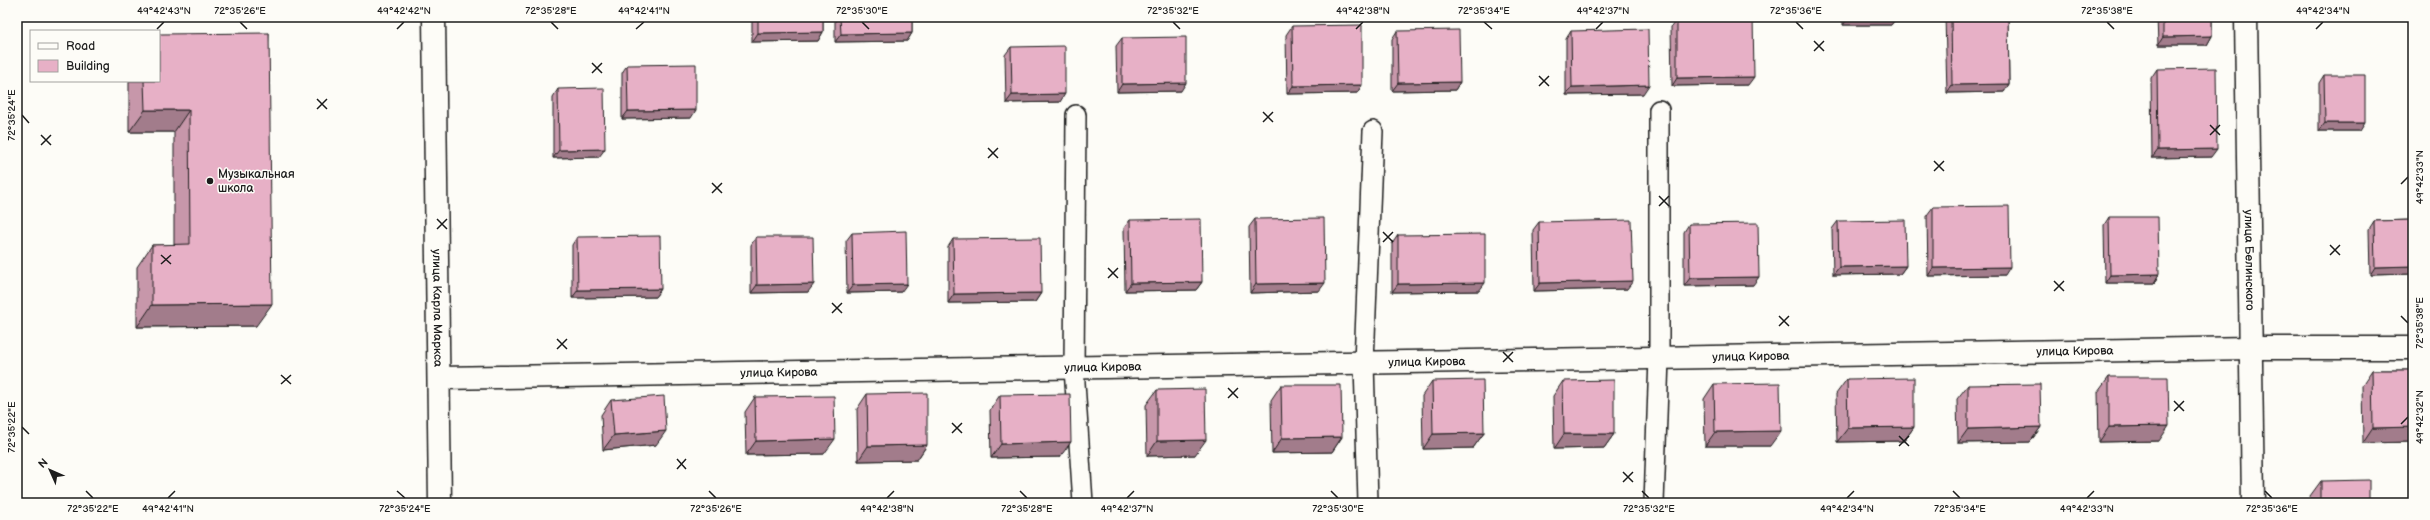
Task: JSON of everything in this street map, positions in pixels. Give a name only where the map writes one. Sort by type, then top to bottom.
[{"type":"street","name":"улица Карла Маркса","points":[[434,17],[440,378],[440,503]]},
{"type":"street","name":"улица Белинского","points":[[2246,17],[2252,348],[2252,503]]},
{"type":"street","name":"улица Кирова","points":[[440,378],[2252,348],[2413,348]]},
{"type":"lane","points":[[1654,503],[1659,358],[1659,110]]},
{"type":"lane","points":[[1076,115],[1074,368],[1083,503]]},
{"type":"lane","points":[[1368,503],[1364,363],[1373,131]]},
{"type":"building","points":[[758,17],[823,17],[823,32],[758,33]]},
{"type":"building","points":[[840,17],[912,17],[912,33],[841,34]]},
{"type":"building","points":[[1753,17],[1754,77],[1677,78],[1677,19]]},
{"type":"building","points":[[1951,17],[2008,17],[2009,84],[1952,85]]},
{"type":"building","points":[[2163,17],[2212,17],[2212,36],[2163,37]]},
{"type":"building","points":[[1362,25],[1362,85],[1293,86],[1292,26]]},
{"type":"building","points":[[1648,29],[1649,85],[1572,87],[1571,31]]},
{"type":"building","points":[[1459,30],[1460,82],[1398,83],[1397,31]]},
{"type":"building","points":[[269,33],[272,304],[152,305],[152,245],[190,244],[189,110],[145,110],[144,82],[160,82],[160,34]]},
{"type":"building","points":[[1186,37],[1186,83],[1122,84],[1122,38]]},
{"type":"building","points":[[1065,46],[1065,94],[1012,95],[1011,47]]},
{"type":"building","points":[[696,64],[696,110],[628,111],[627,65]]},
{"type":"building","points":[[2216,68],[2217,149],[2158,150],[2157,69]]},
{"type":"building","points":[[2324,75],[2365,75],[2365,123],[2325,123]]},
{"type":"building","points":[[604,88],[605,149],[559,150],[558,89]]},
{"type":"building","points":[[2009,206],[2010,267],[1933,268],[1933,207]]},
{"type":"building","points":[[2109,217],[2158,217],[2159,274],[2110,275]]},
{"type":"building","points":[[1324,218],[1325,283],[1256,284],[1255,219]]},
{"type":"building","points":[[1201,219],[1202,282],[1131,283],[1130,220]]},
{"type":"building","points":[[1631,220],[1633,281],[1540,283],[1539,222]]},
{"type":"building","points":[[1905,220],[1906,266],[1839,267],[1838,221]]},
{"type":"building","points":[[2413,220],[2413,266],[2375,267],[2374,221]]},
{"type":"building","points":[[1758,223],[1759,277],[1690,278],[1689,224]]},
{"type":"building","points":[[906,231],[907,284],[853,285],[852,233]]},
{"type":"building","points":[[1485,234],[1485,283],[1398,284],[1398,235]]},
{"type":"building","points":[[660,236],[661,289],[578,290],[577,237]]},
{"type":"building","points":[[756,237],[813,237],[814,284],[757,285]]},
{"type":"building","points":[[1040,238],[1041,293],[954,294],[953,239]]},
{"type":"building","points":[[2372,370],[2413,370],[2413,427],[2373,428]]},
{"type":"building","points":[[2109,377],[2168,377],[2169,426],[2109,427]]},
{"type":"building","points":[[1914,378],[1914,427],[1848,428],[1847,379]]},
{"type":"building","points":[[1483,380],[1484,433],[1433,434],[1432,381]]},
{"type":"building","points":[[1614,380],[1614,434],[1564,434],[1563,381]]},
{"type":"building","points":[[1780,383],[1781,431],[1715,432],[1714,384]]},
{"type":"building","points":[[2040,384],[2041,427],[1968,429],[1968,385]]},
{"type":"building","points":[[1281,385],[1341,385],[1342,437],[1282,438]]},
{"type":"building","points":[[1205,389],[1206,440],[1157,441],[1157,390]]},
{"type":"building","points":[[927,393],[927,445],[868,446],[867,394]]},
{"type":"building","points":[[1070,394],[1071,442],[1001,444],[1000,395]]},
{"type":"building","points":[[664,396],[666,431],[614,435],[611,400]]},
{"type":"building","points":[[834,396],[835,439],[756,441],[755,397]]},
{"type":"building","points":[[2369,480],[2369,503],[2321,503],[2321,481]]},
{"type":"place","name":"Музыкальная школа","points":[[210,181]]}]
